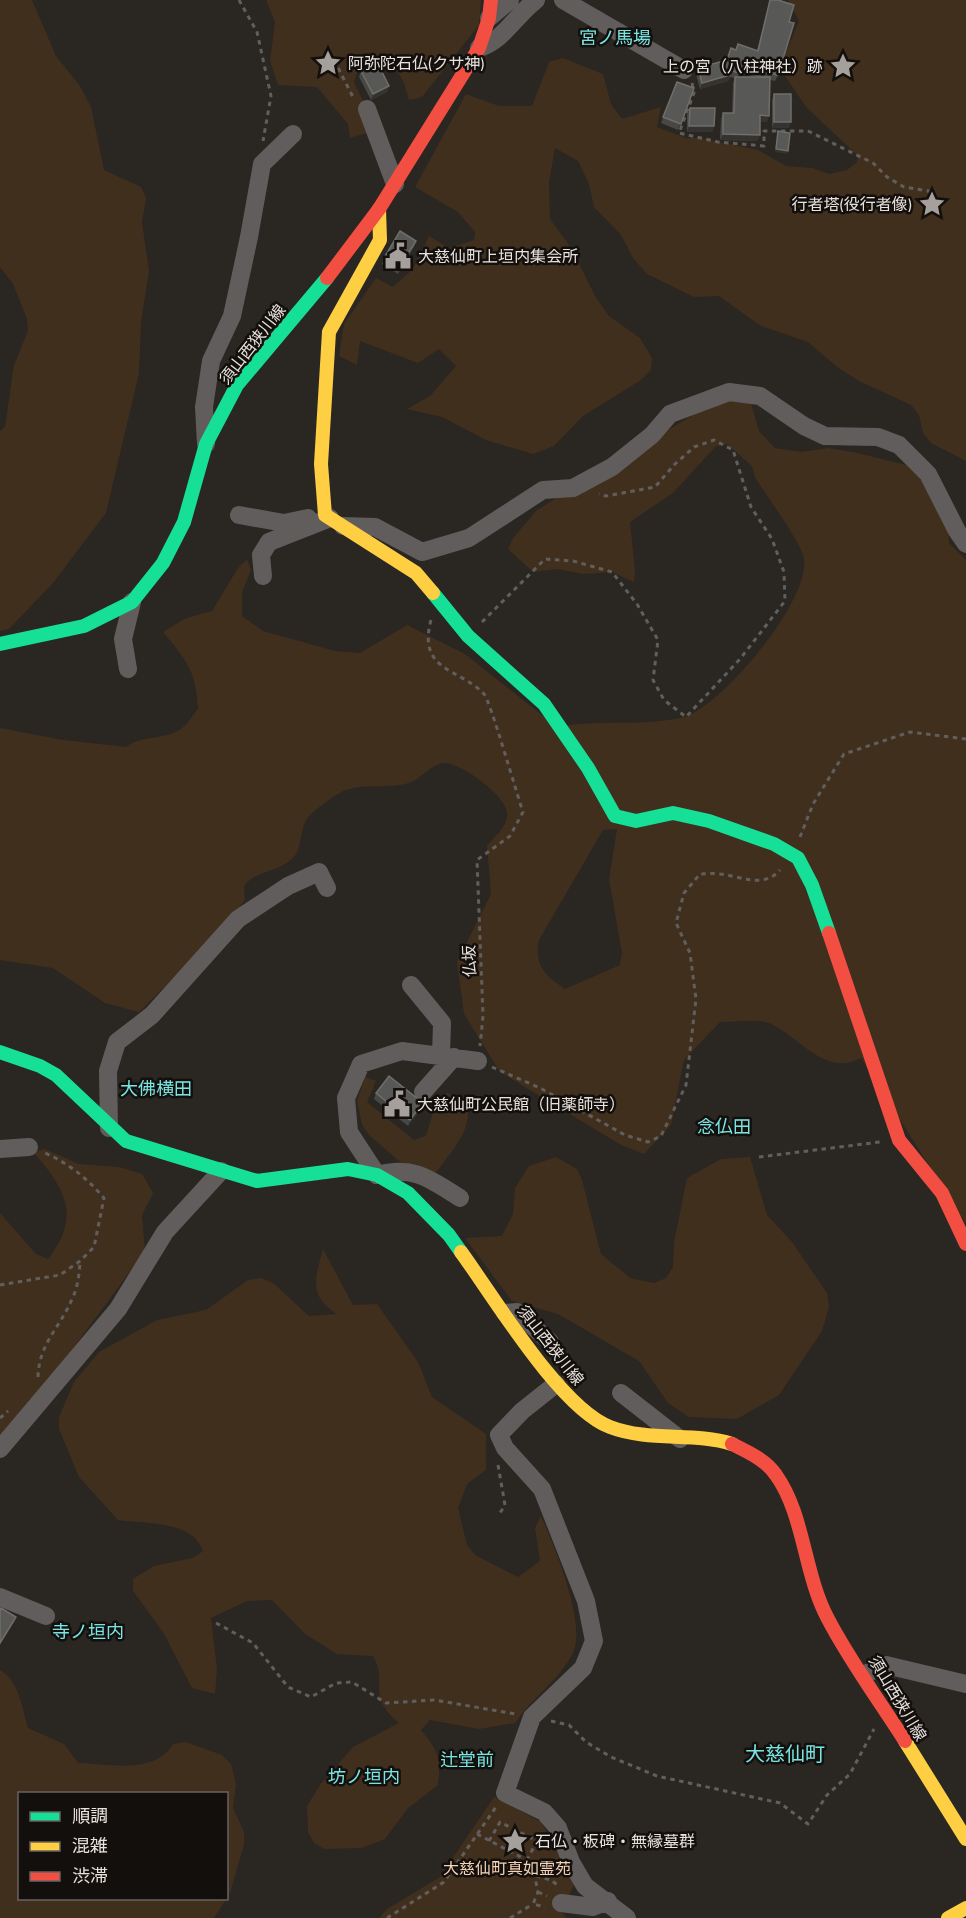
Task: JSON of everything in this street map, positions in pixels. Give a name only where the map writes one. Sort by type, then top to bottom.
[{"type":"main road","name":"須山西狭川線","points":[[0,644],[84,626],[132,602],[163,563],[184,522],[206,444],[237,385],[335,269],[380,209],[478,48],[490,9]]},
{"type":"main road","points":[[380,209],[380,240],[329,332],[321,464],[332,519],[416,573],[468,636],[504,671],[544,704],[588,768],[615,816],[636,821],[673,813],[709,821],[774,844],[798,858],[812,885],[848,984],[867,1049],[899,1140],[942,1193],[966,1244]]},
{"type":"main road","name":"須山西狭川線","points":[[0,1052],[44,1067],[70,1085],[109,1128],[126,1141],[257,1181],[348,1169],[377,1175],[408,1193],[449,1235],[556,1384],[586,1414],[609,1427],[638,1435],[729,1443],[755,1455],[776,1474],[791,1503],[810,1577],[827,1617],[865,1674],[966,1839]]},
{"type":"main road","points":[[948,1918],[966,1908]]},
{"type":"street","points":[[490,9],[510,0]]},
{"type":"street","points":[[478,48],[494,43],[521,12],[536,0]]},
{"type":"street","points":[[563,0],[684,70]]},
{"type":"street","points":[[367,109],[395,184]]},
{"type":"street","points":[[206,444],[204,407],[211,361],[232,316],[262,164],[293,134]]},
{"type":"street","points":[[239,515],[284,522],[332,519],[375,527],[422,552],[468,538],[543,490],[573,488],[612,467],[652,435],[670,414],[729,392],[760,396],[804,426],[825,436],[878,437],[899,445],[928,474],[966,544]]},
{"type":"street","points":[[263,576],[261,555],[269,542],[332,519]]},
{"type":"street","points":[[128,669],[123,639],[132,602]]},
{"type":"street","points":[[109,1128],[108,1071],[117,1042],[152,1015],[238,919],[288,886],[319,872],[327,888]]},
{"type":"street","points":[[411,985],[442,1023],[447,1056],[423,1092]]},
{"type":"street","points":[[460,1197],[425,1175],[397,1169],[377,1175],[349,1132],[346,1098],[361,1064],[402,1051],[478,1061]]},
{"type":"street","points":[[0,1149],[29,1147]]},
{"type":"street","points":[[0,1449],[118,1309],[165,1232],[221,1171]]},
{"type":"street","points":[[505,1313],[517,1312],[550,1342]]},
{"type":"street","points":[[556,1384],[522,1411],[499,1435],[505,1448],[542,1490],[586,1602],[594,1641],[583,1668],[532,1717],[505,1793],[544,1812],[558,1828],[571,1862],[585,1886],[608,1901],[627,1918]]},
{"type":"street","points":[[621,1393],[680,1439]]},
{"type":"street","points":[[0,1597],[46,1616]]},
{"type":"street","points":[[865,1674],[885,1665],[966,1684]]},
{"type":"street","points":[[562,1903],[593,1907],[608,1901]]},
{"type":"path","points":[[239,0],[257,32],[271,96],[263,131],[262,164]]},
{"type":"path","points":[[684,70],[691,75],[694,93],[679,133],[717,142],[764,146],[764,131],[808,130],[873,163],[887,177],[904,187],[929,191],[927,209]]},
{"type":"path","points":[[468,636],[545,560],[573,561],[612,572],[637,604],[658,640],[653,680],[664,700],[686,717],[740,660],[785,601],[784,572],[772,539],[751,507],[733,450],[714,440],[694,447],[655,487],[606,496],[573,488]]},
{"type":"path","name":"仏坂","points":[[428,635],[431,654],[448,671],[485,695],[523,812],[510,836],[477,861],[483,1016],[478,1061]]},
{"type":"path","points":[[478,1061],[540,1088],[625,1136],[648,1142],[661,1136],[686,1085],[696,999],[690,952],[676,923],[684,893],[700,874],[720,874],[757,881],[774,876],[793,856],[813,804],[844,754],[910,732],[966,739]]},
{"type":"path","points":[[759,1156],[899,1140]]},
{"type":"path","points":[[0,1285],[60,1275],[80,1261],[94,1247],[104,1198],[90,1181],[59,1159],[29,1147]]},
{"type":"path","points":[[47,1395],[37,1387],[38,1359],[72,1300],[78,1281],[80,1261]]},
{"type":"path","points":[[499,1435],[494,1444],[505,1504],[500,1513]]},
{"type":"path","points":[[216,1623],[253,1643],[288,1687],[311,1697],[336,1683],[352,1682],[386,1703],[434,1700],[569,1725],[586,1742],[611,1757],[657,1776],[780,1803],[808,1824],[827,1795],[850,1774],[875,1729],[890,1718]]},
{"type":"path","points":[[387,1918],[444,1882],[505,1793]]},
{"type":"path","points":[[489,1841],[500,1822],[537,1841],[527,1860]]},
{"type":"path","points":[[477,1834],[532,1863],[538,1892],[533,1904],[510,1918]]},
{"type":"path","points":[[536,1876],[551,1880],[560,1886],[562,1903]]},
{"type":"path","points":[[533,1904],[545,1908],[548,1903],[547,1896],[538,1892]]},
{"type":"green space","points":[[0,0],[32,0],[56,56],[80,86],[91,107],[104,170],[141,187],[146,198],[142,222],[149,271],[141,322],[139,373],[106,513],[53,583],[9,629],[0,631],[0,431],[5,427],[14,365],[28,331],[27,319],[13,284],[0,267]]},
{"type":"green space","points":[[266,0],[481,0],[479,25],[422,97],[409,100],[400,76],[392,68],[368,62],[358,70],[354,82],[377,130],[350,138],[348,124],[317,87],[278,85],[270,61],[275,22]]},
{"type":"green space","points":[[788,0],[966,0],[966,461],[931,443],[923,433],[919,415],[911,405],[859,381],[837,367],[808,342],[761,326],[719,296],[694,297],[647,274],[633,258],[621,235],[594,207],[589,184],[578,161],[555,148],[549,182],[550,219],[572,249],[595,296],[609,316],[640,338],[652,358],[651,370],[641,380],[583,416],[554,446],[533,454],[486,440],[442,417],[407,409],[430,396],[456,366],[439,349],[418,363],[360,341],[357,365],[339,356],[344,324],[376,278],[393,287],[413,269],[429,236],[449,248],[474,240],[475,232],[458,212],[415,187],[466,94],[499,106],[532,106],[549,62],[563,58],[603,74],[611,104],[622,119],[661,107],[657,127],[686,138],[699,138],[758,150],[786,166],[812,168],[829,174],[847,170],[857,162],[858,156],[806,107],[781,70],[781,64],[799,21]]},
{"type":"green space","points":[[724,396],[749,396],[759,431],[775,448],[801,452],[828,448],[906,465],[916,473],[948,512],[949,543],[966,560],[966,1224],[861,1058],[848,1063],[825,1060],[766,1022],[720,1022],[684,1060],[671,1125],[644,1154],[621,1145],[500,1072],[464,1014],[457,962],[491,894],[487,846],[506,822],[507,812],[498,797],[481,781],[445,763],[409,783],[346,790],[318,808],[306,820],[298,850],[293,858],[255,877],[244,886],[245,900],[210,942],[139,1012],[105,1003],[53,968],[0,960],[0,728],[63,740],[126,747],[140,740],[168,735],[182,728],[198,709],[195,685],[189,667],[163,632],[186,618],[212,611],[238,568],[247,559],[251,570],[242,592],[242,616],[263,631],[335,651],[360,653],[407,625],[465,654],[557,727],[588,723],[668,720],[684,717],[700,709],[741,672],[762,647],[781,621],[795,596],[803,573],[803,555],[794,537],[755,477],[752,466],[727,444],[715,447],[673,493],[630,522],[634,582],[612,572],[583,574],[558,569],[533,572],[508,549],[513,538],[537,510]],"holes":[[[617,829],[609,879],[622,953],[620,965],[565,989],[543,969],[538,956],[539,940],[603,830]]]},
{"type":"green space","points":[[365,1077],[376,1081],[367,1102],[414,1140],[426,1136],[437,1099],[448,1093],[467,1105],[468,1115],[462,1135],[430,1180],[419,1178],[369,1135],[362,1125],[357,1101]]},
{"type":"green space","points":[[45,1149],[79,1164],[119,1167],[142,1174],[153,1193],[142,1215],[145,1251],[18,1423],[0,1437],[0,1213],[36,1254],[48,1259],[58,1244],[67,1216],[61,1190],[33,1152]]},
{"type":"green space","points":[[556,1157],[577,1169],[582,1180],[601,1254],[630,1278],[654,1283],[666,1278],[673,1267],[674,1242],[687,1178],[721,1159],[750,1157],[767,1215],[792,1242],[827,1293],[829,1307],[822,1331],[779,1395],[737,1419],[689,1417],[668,1403],[639,1361],[558,1314],[512,1301],[465,1238],[502,1236],[513,1214],[515,1188],[529,1166]]},
{"type":"green space","points":[[323,1249],[353,1305],[377,1304],[418,1362],[432,1397],[486,1434],[486,1470],[467,1484],[458,1508],[467,1545],[475,1555],[518,1577],[540,1561],[535,1528],[541,1516],[567,1585],[576,1623],[576,1640],[573,1653],[567,1663],[515,1723],[479,1729],[430,1720],[421,1730],[432,1744],[439,1760],[438,1785],[408,1808],[385,1839],[361,1848],[324,1849],[314,1843],[308,1832],[307,1806],[320,1785],[353,1747],[399,1723],[383,1705],[380,1697],[379,1674],[373,1656],[337,1654],[305,1634],[272,1600],[247,1601],[211,1618],[217,1669],[215,1694],[192,1688],[163,1632],[133,1591],[133,1579],[154,1566],[193,1558],[203,1551],[197,1541],[179,1529],[154,1523],[118,1520],[79,1477],[59,1429],[59,1417],[74,1382],[99,1352],[157,1320],[206,1310],[248,1280],[261,1278],[273,1283],[309,1316],[336,1314],[323,1303],[318,1295],[316,1275]]},
{"type":"green space","points":[[0,1670],[7,1675],[16,1688],[28,1728],[64,1744],[78,1763],[117,1766],[143,1764],[165,1754],[173,1744],[186,1742],[222,1755],[231,1764],[236,1784],[233,1808],[244,1832],[244,1845],[228,1896],[228,1792],[18,1792],[18,1900],[226,1900],[214,1918],[0,1918]]},
{"type":"green space","name":"大慈仙町真如霊苑","points":[[494,1797],[541,1822],[575,1883],[561,1911],[566,1918],[379,1918],[387,1909],[440,1877]]},
{"type":"building","points":[[770,0],[794,5],[789,22],[794,23],[778,75],[741,67],[739,73],[729,70],[730,75],[702,83],[698,68],[727,60],[731,48],[736,50],[738,44],[758,51]]},
{"type":"building","points":[[377,62],[389,86],[373,94],[361,71]]},
{"type":"building","points":[[735,77],[770,77],[769,116],[760,115],[760,135],[723,134],[723,113],[734,113]]},
{"type":"building","points":[[677,82],[694,88],[681,124],[663,117]]},
{"type":"building","points":[[774,94],[791,94],[791,122],[774,122]]},
{"type":"building","points":[[690,108],[715,108],[714,126],[689,126]]},
{"type":"building","points":[[778,131],[790,133],[788,151],[776,149]]},
{"type":"building","name":"大慈仙町上垣内集会所","points":[[400,231],[416,241],[400,267],[384,258]]},
{"type":"building","name":"大慈仙町公民館（旧薬師寺）","points":[[389,1076],[423,1103],[410,1120],[376,1093]]},
{"type":"building","points":[[1,1608],[16,1617],[0,1643],[0,1610]]},
{"type":"traffic: fast","points":[[0,644],[84,626],[132,602],[163,563],[184,522],[206,444],[237,385],[327,278]]},
{"type":"traffic: fast","points":[[433,593],[468,636],[544,704],[588,768],[615,816],[636,821],[673,813],[709,821],[774,844],[798,858],[812,885],[829,933]]},
{"type":"traffic: fast","points":[[0,1052],[40,1066],[56,1075],[126,1141],[257,1181],[348,1169],[377,1175],[408,1193],[449,1235],[461,1252]]},
{"type":"traffic: slow","points":[[379,209],[380,240],[329,332],[321,464],[325,515],[416,573],[433,593]]},
{"type":"traffic: slow","points":[[461,1252],[529,1349],[570,1398],[591,1416],[610,1427],[625,1432],[702,1438],[732,1444]]},
{"type":"traffic: slow","points":[[905,1741],[966,1839]]},
{"type":"traffic: slow","points":[[948,1918],[966,1908]]},
{"type":"traffic: jam","points":[[327,278],[379,209],[479,48],[489,18],[491,0]]},
{"type":"traffic: jam","points":[[829,933],[899,1140],[942,1193],[966,1244]]},
{"type":"traffic: jam","points":[[732,1444],[767,1465],[785,1490],[793,1507],[813,1582],[827,1617],[854,1664],[905,1741]]},
{"type":"place","name":"阿弥陀石仏(クサ神)","points":[[328,63]]},
{"type":"place","name":"上の宮（八柱神社）跡","points":[[843,66]]},
{"type":"place","name":"行者塔(役行者像)","points":[[932,204]]},
{"type":"place","name":"大慈仙町上垣内集会所","points":[[398,256]]},
{"type":"place","name":"大慈仙町公民館（旧薬師寺）","points":[[397,1104]]},
{"type":"place","name":"石仏・板碑・無縁墓群","points":[[515,1841]]},
{"type":"district","name":"宮ノ馬場","points":[[615,38]]},
{"type":"district","name":"大佛横田","points":[[156,1089]]},
{"type":"district","name":"念仏田","points":[[724,1127]]},
{"type":"district","name":"寺ノ垣内","points":[[88,1632]]},
{"type":"district","name":"大慈仙町","points":[[785,1754]]},
{"type":"district","name":"辻堂前","points":[[467,1760]]},
{"type":"district","name":"坊ノ垣内","points":[[364,1777]]}]
